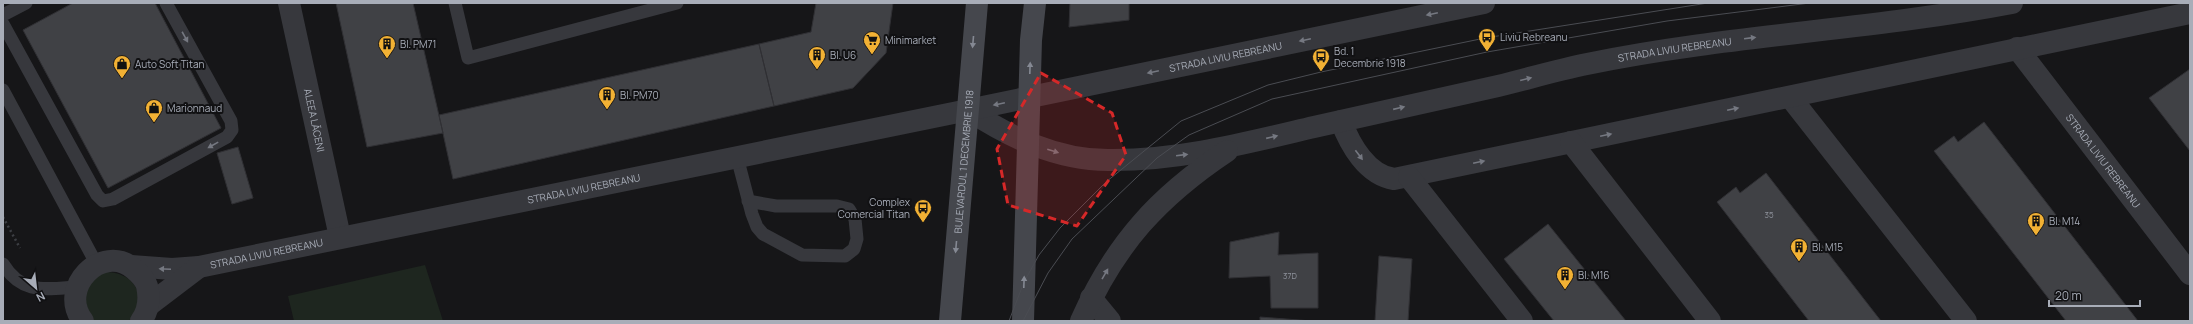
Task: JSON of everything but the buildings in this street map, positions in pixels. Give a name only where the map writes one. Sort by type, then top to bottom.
[{"type":"main road","name":"BULEVARDUL 1 DECEMBRIE 1918","points":[[950,321],[977,3]]},
{"type":"main road","points":[[1023,321],[1029,98],[1035,3]]},
{"type":"street","name":"ALEEA LĂCENI","points":[[289,3],[340,238]]},
{"type":"street","name":"STRADA LIVIU REBREANU","points":[[97,265],[114,261],[131,266],[172,269],[199,267],[1029,98],[1484,3]]},
{"type":"street","name":"STRADA LIVIU REBREANU","points":[[968,110],[997,128],[1028,144],[1079,158],[1106,160],[1163,157],[1234,146],[1586,64],[1663,50],[1930,17],[2012,3]]},
{"type":"street","points":[[1341,121],[1347,138],[1355,150],[1372,168],[1385,178],[1394,179],[2190,13]]},
{"type":"street","name":"STRADA LIVIU REBREANU","points":[[2017,48],[2190,274]]},
{"type":"street","points":[[1790,97],[1966,321]]},
{"type":"street","points":[[1571,142],[1710,321]]},
{"type":"street","name":"STRADA LIVIU REBREANU","points":[[1080,321],[1112,261],[1135,229],[1162,200],[1195,173],[1234,146]]},
{"type":"street","points":[[1409,177],[1522,321]]},
{"type":"street","points":[[75,309],[88,270],[97,265]]},
{"type":"street","points":[[131,266],[140,274],[146,283],[145,313]]},
{"type":"street","name":"STRADA LIVIU REBREANU","points":[[145,313],[199,267]]},
{"type":"street","points":[[1091,298],[1110,321]]},
{"type":"lane","points":[[3,11],[8,3]]},
{"type":"lane","points":[[3,15],[26,3]]},
{"type":"lane","points":[[3,24],[97,195],[104,201],[113,199],[139,179],[227,137],[232,130],[231,121],[166,3]]},
{"type":"lane","points":[[455,3],[468,58],[677,3]]},
{"type":"lane","points":[[3,90],[97,265]]},
{"type":"lane","points":[[737,157],[748,201],[757,227],[764,234],[802,255],[845,256],[854,249],[857,239],[855,219],[849,209],[837,206],[776,206],[748,201]]},
{"type":"lane","points":[[3,264],[23,284],[75,309]]},
{"type":"path","points":[[3,217],[22,251]]},
{"type":"highlighted area","points":[[1041,73],[1112,113],[1126,155],[1077,226],[1008,205],[997,149]]},
{"type":"shaded area","points":[[425,265],[443,321],[294,321],[288,296]]},
{"type":"shaded area","points":[[107,272],[117,273],[125,277],[132,282],[136,289],[138,304],[135,313],[129,321],[94,321],[91,317],[87,307],[85,295],[86,290],[94,278]]},
{"type":"tram line","points":[[1009,321],[1024,282],[1039,255],[1060,228],[1106,182],[1181,121],[1268,85],[1321,72],[1485,38],[1708,3]]},
{"type":"tram line","points":[[1023,321],[1048,273],[1072,239],[1157,158],[1189,135],[1272,99],[1487,52],[1667,21],[1810,3]]},
{"type":"place","name":"Liviu Rebreanu","points":[[1487,52]]},
{"type":"place","name":"Minimarket","points":[[872,55]]},
{"type":"place","name":"Bl. PM71","points":[[387,59]]},
{"type":"place","name":"Bl. U6","points":[[817,70]]},
{"type":"place","name":"Bd. 1 Decembrie 1918","points":[[1321,72]]},
{"type":"place","name":"Auto Soft Titan","points":[[122,79]]},
{"type":"place","name":"Bl. PM70","points":[[607,110]]},
{"type":"place","name":"Marionnaud","points":[[154,123]]},
{"type":"place","name":"Complex Comercial Titan","points":[[923,223]]},
{"type":"place","name":"Bl. M14","points":[[2036,236]]},
{"type":"place","name":"Bl. M15","points":[[1799,262]]},
{"type":"place","name":"Bl. M16","points":[[1565,290]]}]
